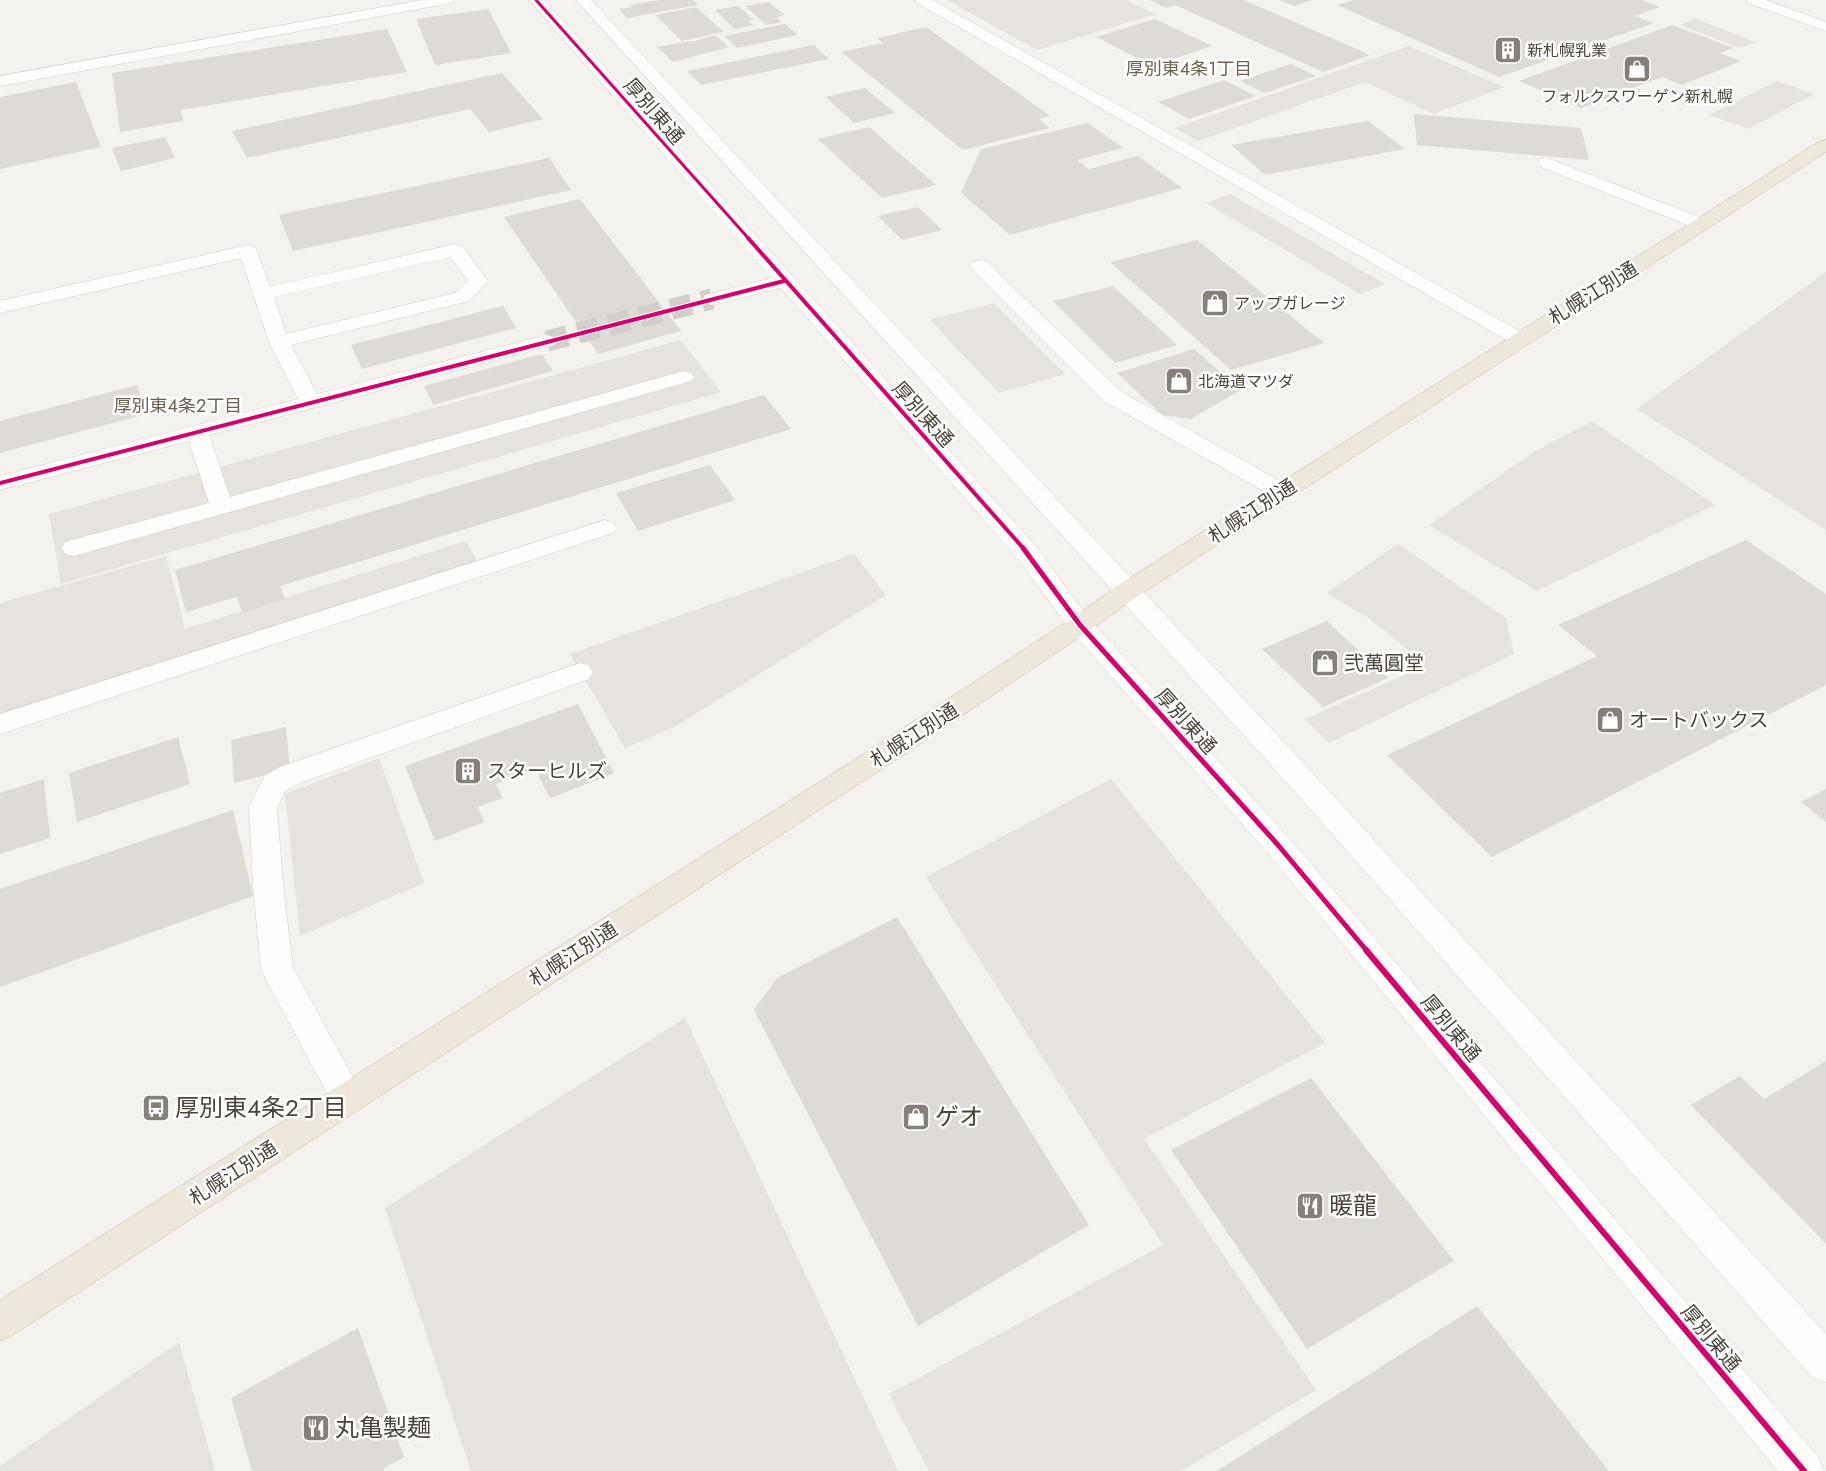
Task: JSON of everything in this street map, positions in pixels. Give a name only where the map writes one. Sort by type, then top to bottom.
[{"type":"highway","name":"札幌江別通","points":[[0,1322],[872,762],[1080,625],[1126,592],[1519,339],[1826,145]]},
{"type":"street","points":[[0,81],[446,0]]},
{"type":"street","name":"厚別東通","points":[[536,0],[1029,555],[1080,625],[1278,845],[1804,1471]]},
{"type":"street","name":"厚別東通","points":[[583,0],[1062,519],[1126,592],[1298,776],[1826,1362]]},
{"type":"street","points":[[922,0],[1519,339]]},
{"type":"street","points":[[1753,0],[1826,27]]},
{"type":"street","points":[[1547,163],[1701,224]]},
{"type":"street","points":[[263,294],[454,250],[478,281],[462,297],[280,342]]},
{"type":"street","points":[[0,307],[248,251],[280,342],[311,403]]},
{"type":"street","points":[[980,266],[1112,396],[1282,492]]},
{"type":"street","points":[[712,299],[784,280]]},
{"type":"street","points":[[0,483],[547,342]]},
{"type":"street","points":[[74,548],[684,377]]},
{"type":"street","points":[[197,432],[222,507]]},
{"type":"street","points":[[0,724],[605,528]]},
{"type":"street","points":[[348,1099],[277,970],[268,885],[263,808],[267,795],[274,784],[290,775],[580,672]]},
{"type":"shaded area","points":[[947,0],[1126,0],[1156,14],[1037,50]]},
{"type":"shaded area","points":[[1696,19],[1755,42],[1739,48],[1680,25]]},
{"type":"shaded area","points":[[1409,46],[1504,87],[1434,114],[1365,82],[1198,141],[1175,128]]},
{"type":"shaded area","points":[[1777,81],[1814,94],[1748,129],[1709,115]]},
{"type":"shaded area","points":[[1230,194],[1385,284],[1360,294],[1206,203]]},
{"type":"shaded area","points":[[1826,272],[1826,530],[1637,409]]},
{"type":"shaded area","points":[[994,303],[1065,374],[999,393],[930,320]]},
{"type":"shaded area","points":[[681,340],[721,392],[61,584],[49,514]]},
{"type":"shaded area","points":[[1592,421],[1715,505],[1537,591],[1429,525],[1532,453]]},
{"type":"shaded area","points":[[466,541],[479,565],[0,721],[0,603],[166,556],[185,629]]},
{"type":"shaded area","points":[[1398,544],[1506,618],[1514,654],[1329,743],[1305,719],[1426,665],[1370,619],[1327,593]]},
{"type":"shaded area","points":[[854,554],[886,595],[678,725],[625,748],[570,654]]},
{"type":"shaded area","points":[[379,758],[424,883],[300,936],[285,794]]},
{"type":"shaded area","points":[[1111,779],[1325,1043],[1144,1139],[1316,1390],[1181,1471],[929,1471],[889,1394],[1163,1245],[926,877]]},
{"type":"shaded area","points":[[685,1018],[898,1471],[471,1471],[385,1208]]},
{"type":"shaded area","points":[[179,1342],[215,1471],[0,1471],[0,1466]]},
{"type":"building","points":[[659,0],[693,0],[698,5],[627,18],[619,9],[632,7],[630,5]]},
{"type":"building","points":[[1150,0],[1244,0],[1370,55],[1323,72],[1175,5],[1166,8]]},
{"type":"building","points":[[1279,0],[1312,0],[1294,6]]},
{"type":"building","name":"新札幌乳業","points":[[1354,0],[1642,0],[1660,7],[1635,16],[1654,23],[1499,77],[1337,5]]},
{"type":"building","points":[[768,2],[785,15],[777,17],[782,22],[766,25],[745,6]]},
{"type":"building","points":[[738,6],[754,20],[748,21],[753,25],[735,29],[715,10]]},
{"type":"building","points":[[696,7],[724,32],[682,41],[655,15]]},
{"type":"building","points":[[488,9],[511,53],[435,65],[416,19]]},
{"type":"building","points":[[1155,19],[1212,46],[1152,66],[1096,37]]},
{"type":"building","points":[[785,24],[798,35],[737,48],[724,36]]},
{"type":"building","name":"フォルクスワーゲン新札幌","points":[[1672,25],[1734,48],[1720,53],[1741,61],[1682,85],[1662,77],[1581,108],[1519,81]]},
{"type":"building","points":[[926,27],[1050,116],[1039,119],[1050,128],[963,150],[841,52],[883,43],[877,38]]},
{"type":"building","points":[[387,29],[407,72],[181,110],[183,121],[120,132],[112,73]]},
{"type":"building","points":[[715,35],[729,47],[673,62],[657,47],[691,42]]},
{"type":"building","points":[[814,45],[829,59],[701,85],[687,71]]},
{"type":"building","points":[[1291,64],[1316,76],[1265,93],[1240,81]]},
{"type":"building","points":[[502,73],[543,119],[489,132],[470,109],[247,158],[232,131]]},
{"type":"building","points":[[1224,80],[1256,96],[1189,119],[1158,102]]},
{"type":"building","points":[[76,82],[101,147],[0,169],[0,97]]},
{"type":"building","points":[[865,88],[895,113],[854,123],[826,97]]},
{"type":"building","points":[[1414,114],[1581,128],[1589,160],[1417,145]]},
{"type":"building","points":[[1368,121],[1405,149],[1265,175],[1231,145]]},
{"type":"building","points":[[1088,123],[1123,148],[1077,160],[1089,169],[1138,156],[1182,188],[1010,235],[961,193],[981,149]]},
{"type":"building","points":[[869,127],[936,185],[882,198],[818,139]]},
{"type":"building","points":[[165,137],[175,158],[121,171],[112,148]]},
{"type":"building","points":[[549,158],[571,190],[293,251],[279,215]]},
{"type":"building","points":[[580,199],[681,331],[598,354],[504,217]]},
{"type":"building","points":[[918,207],[942,230],[902,240],[878,216]]},
{"type":"building","name":"アップガレージ","points":[[1197,240],[1324,343],[1231,370],[1110,262]]},
{"type":"building","points":[[1113,286],[1177,345],[1115,363],[1053,301]]},
{"type":"building","points":[[503,306],[516,328],[362,369],[351,345]]},
{"type":"building","name":"北海道マツダ","points":[[1194,349],[1241,390],[1191,419],[1162,415],[1117,373]]},
{"type":"building","points":[[542,354],[553,371],[433,405],[424,386]]},
{"type":"building","points":[[137,385],[146,414],[0,453],[0,421]]},
{"type":"building","points":[[764,395],[791,429],[280,586],[285,599],[242,613],[237,597],[186,612],[175,570]]},
{"type":"building","points":[[710,465],[735,500],[638,531],[616,493]]},
{"type":"building","name":"オートバックス","points":[[1746,540],[1826,594],[1826,685],[1492,857],[1387,755],[1597,656],[1558,625]]},
{"type":"building","name":"弐萬圓堂","points":[[1327,621],[1388,678],[1323,707],[1262,649]]},
{"type":"building","name":"スターヒルズ","points":[[578,704],[614,773],[550,798],[535,769],[496,784],[503,798],[478,807],[484,822],[435,841],[405,766]]},
{"type":"building","points":[[286,727],[290,769],[234,783],[231,740]]},
{"type":"building","points":[[178,737],[190,784],[77,822],[69,773]]},
{"type":"building","points":[[44,779],[50,838],[0,854],[0,793]]},
{"type":"building","points":[[1826,789],[1826,822],[1801,802]]},
{"type":"building","points":[[233,810],[253,896],[0,987],[0,889]]},
{"type":"building","name":"ゲオ","points":[[897,917],[1089,1225],[918,1326],[754,1010],[777,978]]},
{"type":"building","points":[[1826,1061],[1826,1244],[1691,1105],[1740,1076],[1764,1099]]},
{"type":"building","name":"暖龍","points":[[1311,1078],[1454,1261],[1307,1349],[1171,1150]]},
{"type":"building","points":[[1477,1306],[1609,1471],[1217,1471]]},
{"type":"building","name":"丸亀製麺","points":[[358,1328],[404,1457],[383,1469],[384,1471],[252,1471],[231,1398]]},
{"type":"tunnel","points":[[547,341],[712,299]]},
{"type":"cycle path","points":[[536,0],[1029,555],[1080,625],[1278,845],[1804,1471]]},
{"type":"cycle path","points":[[0,483],[784,281]]},
{"type":"place","name":"新札幌乳業","points":[[1508,50]]},
{"type":"place","name":"フォルクスワーゲン新札幌","points":[[1637,69]]},
{"type":"place","name":"アップガレージ","points":[[1215,303]]},
{"type":"place","name":"北海道マツダ","points":[[1179,381]]},
{"type":"place","name":"弐萬圓堂","points":[[1325,663]]},
{"type":"place","name":"オートバックス","points":[[1610,720]]},
{"type":"place","name":"スターヒルズ","points":[[468,771]]},
{"type":"place","name":"厚別東4条2丁目","points":[[156,1108]]},
{"type":"place","name":"ゲオ","points":[[916,1117]]},
{"type":"place","name":"暖龍","points":[[1310,1206]]},
{"type":"place","name":"丸亀製麺","points":[[316,1428]]},
{"type":"district","name":"厚別東4条1丁目","points":[[1189,69]]},
{"type":"district","name":"厚別東4条2丁目","points":[[178,406]]}]
